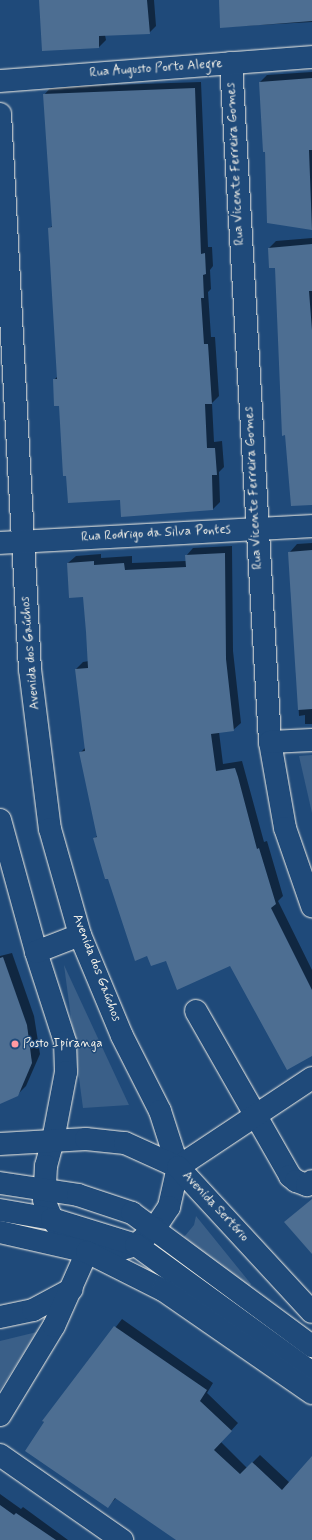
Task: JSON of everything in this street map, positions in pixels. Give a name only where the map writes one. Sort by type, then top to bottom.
[{"type":"street","name":"Rua Augusto Porto Alegre","points":[[0,81],[312,57]]},
{"type":"street","name":"Rua Vicente Ferreira Gomes","points":[[231,63],[256,529],[270,742],[285,828],[312,906]]},
{"type":"street","name":"Avenida dos Gaúchos","points":[[0,114],[30,669],[50,829],[80,935],[122,1036],[160,1111],[178,1167]]},
{"type":"street","name":"Rua Rodrigo da Silva Pontes","points":[[0,543],[312,526]]},
{"type":"street","points":[[270,742],[312,740]]},
{"type":"street","points":[[0,820],[36,952],[65,1042],[66,1072],[53,1140],[46,1166],[44,1190],[44,1200],[52,1219],[65,1236],[87,1252],[163,1290],[312,1394]]},
{"type":"street","points":[[36,952],[80,935]]},
{"type":"street","points":[[196,1011],[290,1176],[296,1181],[307,1184],[312,1181]]},
{"type":"street","points":[[0,1232],[87,1252],[112,1252],[136,1246],[155,1228],[169,1207],[178,1167],[254,1115],[312,1078]]},
{"type":"street","name":"Avenida Sertório","points":[[0,1144],[86,1139],[125,1143],[178,1167],[312,1312]]},
{"type":"street","points":[[0,1183],[78,1195],[132,1213],[155,1228],[312,1346]]},
{"type":"street","points":[[0,1210],[52,1219],[136,1246],[312,1373]]},
{"type":"street","points":[[0,1415],[54,1326],[72,1289],[87,1252]]},
{"type":"street","points":[[0,1317],[33,1310],[72,1289]]},
{"type":"street","points":[[0,1455],[122,1540]]},
{"type":"shaded area","points":[[312,755],[312,813],[299,756]]},
{"type":"shaded area","points":[[64,965],[129,1105],[83,1108]]},
{"type":"shaded area","points":[[196,1216],[251,1284],[247,1290],[184,1237],[194,1225]]},
{"type":"shaded area","points":[[37,1332],[0,1390],[0,1341]]},
{"type":"building","points":[[39,0],[147,0],[150,34],[99,36],[99,48],[42,51]]},
{"type":"building","points":[[219,0],[312,0],[312,21],[220,28]]},
{"type":"building","points":[[312,78],[312,150],[309,150],[312,230],[267,223],[265,152],[263,152],[259,82]]},
{"type":"building","points":[[195,88],[201,254],[205,253],[206,274],[203,275],[204,298],[201,298],[204,344],[208,344],[212,404],[205,404],[207,448],[215,448],[217,475],[212,475],[213,510],[121,517],[120,500],[68,503],[66,476],[63,476],[59,406],[54,406],[53,379],[57,379],[48,228],[52,227],[43,94]]},
{"type":"building","points":[[312,244],[312,291],[309,291],[312,330],[312,505],[291,506],[285,435],[282,436],[275,268],[269,268],[268,248]]},
{"type":"building","points":[[312,550],[312,709],[298,710],[288,552]]},
{"type":"building","points":[[225,553],[226,659],[234,731],[211,734],[216,771],[235,768],[257,849],[259,848],[276,904],[271,908],[312,990],[312,1056],[287,1070],[230,966],[177,990],[166,961],[151,966],[147,956],[135,961],[108,879],[105,879],[93,838],[97,837],[79,752],[85,751],[75,669],[88,668],[86,632],[83,597],[69,598],[67,563],[94,561],[94,565],[124,563],[125,570],[186,567],[185,555]]},
{"type":"building","name":"Posto Ipiranga","points":[[3,957],[27,1025],[32,1063],[18,1096],[0,1104],[0,958]]},
{"type":"building","points":[[312,1199],[312,1254],[284,1222]]},
{"type":"building","points":[[114,1326],[207,1390],[200,1401],[232,1431],[214,1450],[240,1474],[252,1462],[282,1490],[312,1456],[312,1540],[176,1540],[115,1498],[108,1508],[25,1451],[44,1422],[42,1421]]},
{"type":"building","points":[[0,1505],[14,1515],[16,1513],[56,1540],[0,1540]]},
{"type":"place","name":"Posto Ipiranga","points":[[15,1044]]}]
